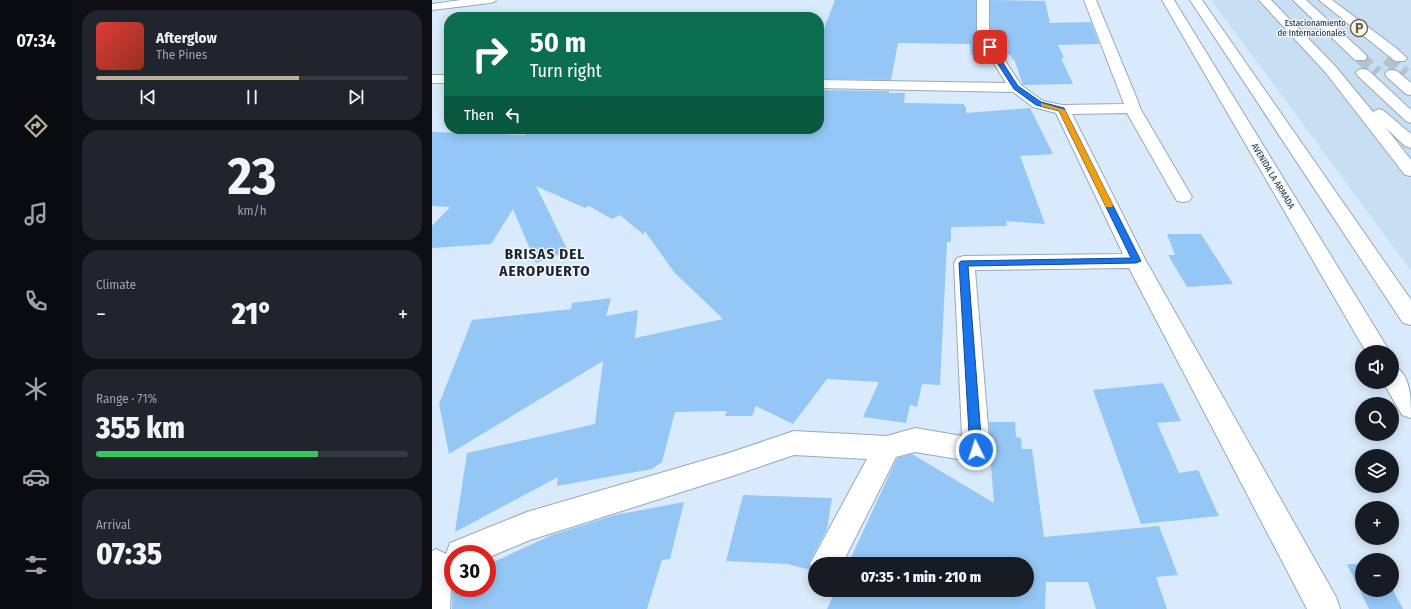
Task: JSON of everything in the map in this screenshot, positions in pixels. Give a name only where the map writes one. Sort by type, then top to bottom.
[{"type":"street","points":[[432,7],[490,0]]},
{"type":"street","points":[[983,0],[982,36],[1016,88],[1038,104],[1062,110],[1132,108]]},
{"type":"street","points":[[1090,0],[1130,99],[1132,108],[1183,197]]},
{"type":"street","name":"AVENIDA LA ARMADA","points":[[1168,0],[1374,345]]},
{"type":"street","points":[[1196,0],[1411,317]]},
{"type":"street","points":[[1265,0],[1331,70],[1411,143]]},
{"type":"street","points":[[1299,0],[1360,57]]},
{"type":"street","points":[[1325,0],[1350,20],[1375,37],[1406,55]]},
{"type":"street","points":[[1345,0],[1406,55]]},
{"type":"street","points":[[1312,13],[1347,57]]},
{"type":"street","points":[[1350,20],[1350,36],[1380,58]]},
{"type":"street","points":[[1331,70],[1411,171]]},
{"type":"street","points":[[1411,106],[1370,73],[1411,118]]},
{"type":"street","points":[[1403,76],[1411,91]]},
{"type":"street","points":[[432,79],[444,79]]},
{"type":"street","points":[[824,84],[1016,88]]},
{"type":"street","points":[[1062,110],[1136,261],[1324,609]]},
{"type":"street","points":[[481,545],[526,526],[729,465],[794,442],[887,448],[915,440],[976,450],[964,263],[1136,261]]},
{"type":"street","points":[[1399,387],[1411,407]]},
{"type":"street","points":[[830,557],[887,448]]},
{"type":"street","points":[[434,609],[444,564]]},
{"type":"shaded area","points":[[1211,0],[1411,0],[1411,271],[1317,143]]},
{"type":"building","points":[[835,0],[976,0],[976,36],[987,55],[971,55],[970,44],[898,43],[891,80],[824,79],[824,29]]},
{"type":"building","points":[[990,0],[1045,1],[1050,23],[1091,22],[1099,44],[1058,45],[1064,58],[1061,58],[1073,84],[1023,85],[1014,59],[1012,59],[1011,55],[1003,55],[990,36]]},
{"type":"building","points":[[824,90],[889,91],[889,93],[905,93],[904,103],[964,104],[964,106],[966,106],[966,113],[1030,108],[1053,154],[1020,156],[1045,224],[1006,221],[1007,226],[951,227],[951,242],[947,242],[940,385],[922,384],[917,407],[910,405],[906,423],[863,417],[879,382],[827,379],[793,424],[756,406],[752,416],[725,416],[727,411],[675,412],[662,462],[652,469],[557,486],[558,477],[455,532],[467,453],[595,424],[603,361],[449,454],[439,404],[472,320],[571,309],[572,303],[611,298],[606,316],[638,310],[635,338],[723,319],[674,272],[644,230],[644,235],[620,215],[612,219],[589,206],[585,208],[536,186],[568,251],[536,263],[513,209],[491,244],[432,248],[432,226],[450,207],[432,206],[432,132],[444,132],[444,134],[824,134]]},
{"type":"building","points":[[1167,234],[1201,234],[1233,284],[1187,287],[1168,255],[1175,255]]},
{"type":"building","points":[[1163,383],[1181,421],[1157,423],[1179,473],[1198,470],[1219,516],[1141,524],[1093,390]]},
{"type":"building","points":[[989,422],[1015,422],[1016,437],[1021,438],[1022,449],[1032,449],[1044,537],[1159,526],[1178,575],[1156,577],[1167,609],[1096,609],[1088,582],[1046,582],[1045,609],[827,609],[833,597],[1034,597],[1034,557],[851,557],[897,458],[912,454],[994,503],[990,454]]},
{"type":"building","points":[[743,495],[832,498],[827,529],[812,557],[808,557],[808,569],[787,564],[726,561]]},
{"type":"building","points":[[684,502],[670,559],[662,560],[647,609],[452,609],[452,597],[496,597],[496,561],[552,535],[615,515]]},
{"type":"building","points":[[1347,564],[1355,564],[1355,580]]},
{"type":"building","points":[[1363,597],[1397,597],[1403,609],[1369,609]]},
{"type":"tunnel","points":[[1360,57],[1377,73]]},
{"type":"tunnel","points":[[1387,58],[1405,74]]},
{"type":"slow traffic","points":[[1043,105],[1062,110],[1109,205]]},
{"type":"place","name":"Estacionamiento de Internacionales","points":[[1359,28]]},
{"type":"district","name":"BRISAS DEL AEROPUERTO","points":[[545,262]]},
{"type":"route","points":[[976,450],[964,263],[1136,261],[1062,110],[1038,104],[1016,88],[990,47]]}]
